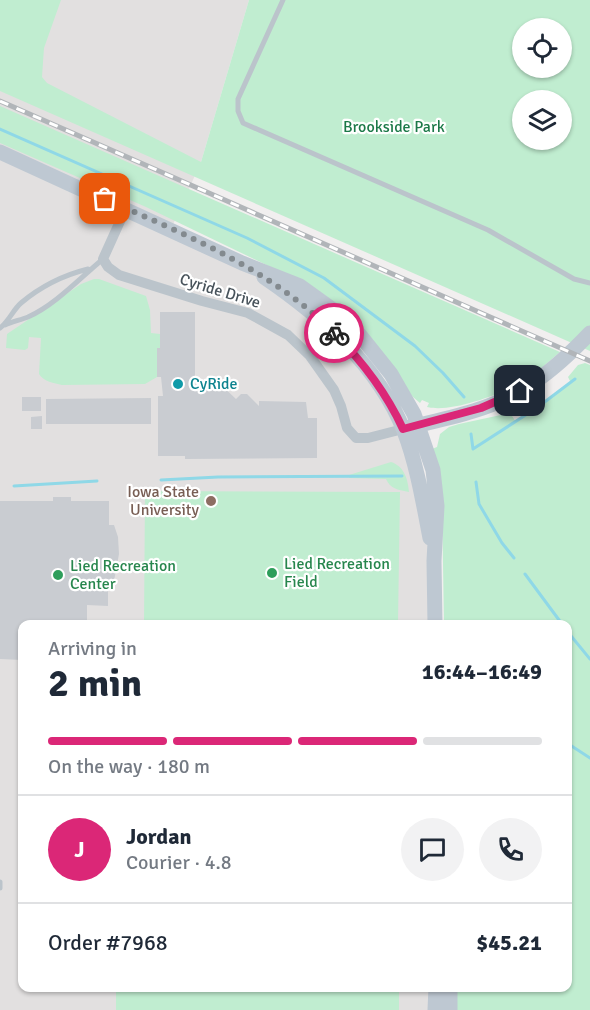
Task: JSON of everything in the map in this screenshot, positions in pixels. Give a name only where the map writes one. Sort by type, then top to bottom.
[{"type":"main road","points":[[0,152],[242,263],[300,286],[340,316],[359,334],[381,360],[407,401],[419,425],[435,485],[437,528],[434,561],[435,620]]},
{"type":"main road","points":[[242,263],[309,309],[351,350],[378,383],[403,429],[420,486],[434,561]]},
{"type":"main road","points":[[403,429],[463,413],[504,399],[526,388],[559,363],[590,333]]},
{"type":"main road","points":[[407,401],[429,412],[463,413]]},
{"type":"main road","points":[[435,1010],[436,992]]},
{"type":"main road","points":[[450,992],[450,1010]]},
{"type":"street","points":[[103,259],[126,208]]},
{"type":"street","name":"Cyride Drive","points":[[103,259],[108,267],[119,275],[248,313],[288,335],[310,356],[334,390],[347,428],[356,438],[368,438],[403,429]]},
{"type":"lane","points":[[283,0],[238,99],[238,111],[243,123],[488,230],[574,279],[590,283]]},
{"type":"lane","points":[[2,326],[29,317],[80,280],[89,269],[103,259]]},
{"type":"lane","points":[[2,326],[20,304],[43,288],[67,276],[89,269]]},
{"type":"lane","points":[[0,882],[0,888]]},
{"type":"shaded area","name":"Iowa State University","points":[[0,0],[249,0],[201,162],[171,229],[242,263],[309,309],[396,415],[430,538],[434,620],[18,620],[18,992],[436,992],[435,1010],[0,1010]]},
{"type":"green space","name":"Brookside Park","points":[[0,0],[61,0],[44,48],[42,77],[47,83],[201,162],[249,0],[590,0],[590,351],[0,91]]},
{"type":"green space","points":[[0,106],[560,352],[525,381],[499,393],[461,405],[427,407],[429,403],[422,400],[420,403],[413,397],[310,286],[146,207],[0,143]]},
{"type":"green space","points":[[94,279],[146,296],[150,310],[151,333],[160,334],[160,348],[157,348],[157,377],[145,384],[62,385],[53,383],[39,374],[41,338],[29,337],[28,348],[25,350],[6,348],[7,334],[81,284]]},
{"type":"green space","points":[[585,363],[590,365],[590,1010],[454,1010],[454,992],[572,992],[572,620],[444,620],[442,504],[432,449],[437,447],[440,434],[449,427],[510,413],[516,422],[571,383],[568,377],[578,365]]},
{"type":"green space","points":[[391,462],[404,474],[409,492],[392,487],[386,479],[349,478],[349,475]]},
{"type":"green space","name":"Lied Recreation Field","points":[[145,491],[400,492],[398,620],[144,620]]},
{"type":"green space","points":[[116,992],[399,992],[399,1010],[116,1010]]},
{"type":"building","name":"CyRide","points":[[160,312],[195,312],[195,387],[211,387],[217,381],[236,399],[241,394],[247,394],[259,406],[259,401],[306,402],[308,418],[317,418],[317,458],[185,459],[185,456],[158,456],[158,396],[163,396],[161,377],[157,377]]},
{"type":"building","points":[[22,397],[41,397],[41,411],[22,411]]},
{"type":"building","points":[[151,398],[151,424],[46,424],[46,399]]},
{"type":"building","points":[[42,416],[42,429],[31,429],[31,417]]},
{"type":"building","name":"Lied Recreation Center","points":[[53,497],[71,497],[71,501],[109,501],[109,525],[114,525],[118,537],[119,554],[114,581],[108,581],[108,606],[87,605],[87,620],[18,620],[18,660],[0,659],[0,501],[53,501]]},
{"type":"waterway","points":[[0,129],[247,238],[324,278],[415,346],[464,397]]},
{"type":"waterway","points":[[471,434],[473,449],[538,407],[575,379]]},
{"type":"waterway","points":[[161,480],[218,477],[402,476]]},
{"type":"waterway","points":[[14,486],[97,481]]},
{"type":"waterway","points":[[476,482],[479,504],[502,543],[514,558]]},
{"type":"waterway","points":[[525,574],[559,620]]},
{"type":"waterway","points":[[572,637],[590,659]]},
{"type":"waterway","points":[[572,746],[590,758]]},
{"type":"railway","points":[[0,101],[590,361]]},
{"type":"way so far","points":[[105,199],[242,263],[309,309],[334,333]]},
{"type":"place","name":"CyRide","points":[[178,384]]},
{"type":"place","name":"Iowa State University","points":[[211,501]]},
{"type":"place","name":"Lied Recreation Field","points":[[272,573]]},
{"type":"place","name":"Lied Recreation Center","points":[[58,575]]},
{"type":"route","points":[[334,333],[378,383],[403,429],[481,408],[520,391]]}]
